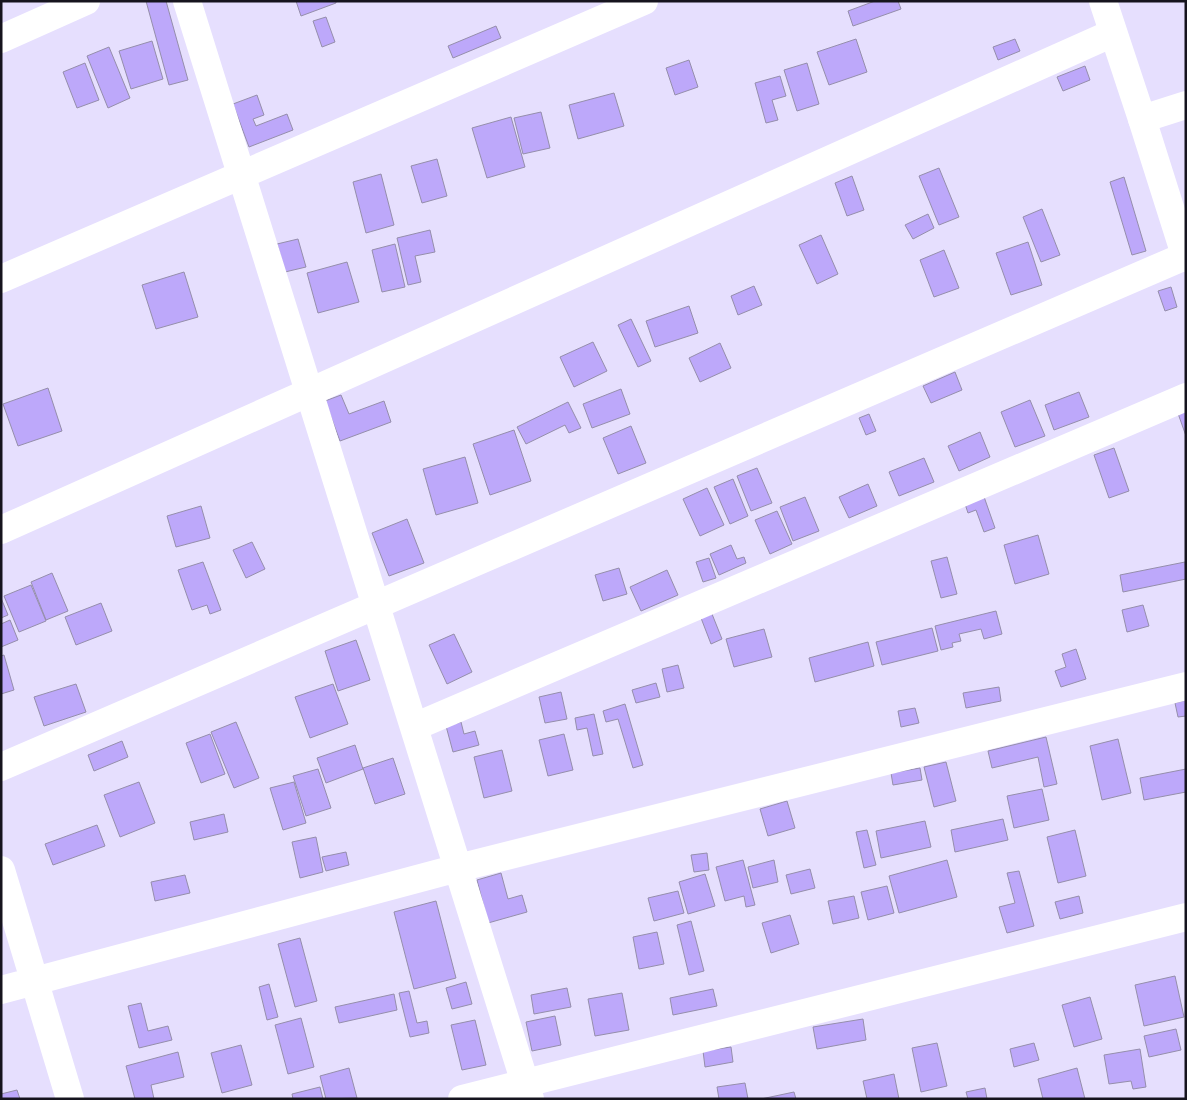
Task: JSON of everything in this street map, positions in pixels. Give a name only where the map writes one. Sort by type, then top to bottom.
[{"type":"street","points":[[1,39],[86,1]]},
{"type":"street","points":[[187,1],[527,1091]]},
{"type":"street","points":[[1,279],[644,1]]},
{"type":"street","points":[[1,768],[1186,257],[1103,1]]},
{"type":"street","points":[[1,530],[1113,33]]},
{"type":"street","points":[[1142,119],[1186,105]]},
{"type":"street","points":[[414,727],[1186,397]]},
{"type":"street","points":[[1,990],[458,868],[1186,686]]},
{"type":"street","points":[[1,870],[70,1099]]},
{"type":"street","points":[[462,1099],[527,1091],[1186,918]]},
{"type":"building","points":[[146,1],[166,1],[188,80],[169,85]]},
{"type":"building","points":[[296,1],[336,1],[336,3],[301,16]]},
{"type":"building","points":[[875,1],[898,1],[901,9],[853,26],[848,11]]},
{"type":"building","points":[[326,17],[335,42],[322,47],[313,21]]},
{"type":"building","points":[[496,26],[501,38],[453,58],[448,46]]},
{"type":"building","points":[[856,39],[867,72],[829,85],[817,52]]},
{"type":"building","points":[[1015,39],[1020,51],[998,60],[993,47]]},
{"type":"building","points":[[152,41],[163,79],[131,89],[119,51]]},
{"type":"building","points":[[109,47],[130,98],[108,108],[87,56]]},
{"type":"building","points":[[689,60],[698,87],[675,95],[666,68]]},
{"type":"building","points":[[85,63],[99,100],[77,108],[63,72]]},
{"type":"building","points":[[807,63],[819,104],[797,111],[784,70]]},
{"type":"building","points":[[1085,66],[1090,80],[1063,91],[1057,77]]},
{"type":"building","points":[[780,76],[786,96],[772,100],[778,120],[766,123],[755,83]]},
{"type":"building","points":[[614,93],[624,126],[578,139],[569,105]]},
{"type":"building","points":[[257,95],[264,115],[253,119],[256,126],[287,114],[293,130],[249,147],[233,104]]},
{"type":"building","points":[[541,112],[550,148],[523,154],[514,118]]},
{"type":"building","points":[[511,117],[525,167],[487,178],[472,128]]},
{"type":"building","points":[[437,159],[447,196],[422,203],[411,166]]},
{"type":"building","points":[[939,168],[959,217],[939,225],[919,176]]},
{"type":"building","points":[[381,174],[394,225],[366,233],[353,182]]},
{"type":"building","points":[[852,176],[864,210],[847,216],[835,183]]},
{"type":"building","points":[[1124,177],[1146,251],[1132,255],[1110,182]]},
{"type":"building","points":[[1042,209],[1060,255],[1041,262],[1023,217]]},
{"type":"building","points":[[928,214],[934,228],[913,239],[905,225]]},
{"type":"building","points":[[430,230],[435,252],[415,256],[421,282],[408,285],[397,238]]},
{"type":"building","points":[[821,235],[838,274],[817,284],[799,245]]},
{"type":"building","points":[[298,239],[306,267],[285,272],[277,244]]},
{"type":"building","points":[[1028,242],[1042,285],[1011,295],[996,253]]},
{"type":"building","points":[[395,244],[405,287],[382,292],[372,250]]},
{"type":"building","points":[[944,250],[959,288],[934,297],[920,260]]},
{"type":"building","points":[[347,262],[359,302],[318,313],[307,273]]},
{"type":"building","points":[[184,272],[198,317],[156,329],[142,285]]},
{"type":"building","points":[[754,286],[762,305],[738,315],[731,296]]},
{"type":"building","points":[[1171,287],[1177,307],[1165,311],[1158,291]]},
{"type":"building","points":[[689,306],[698,333],[655,347],[646,321]]},
{"type":"building","points":[[631,319],[651,361],[638,367],[618,325]]},
{"type":"building","points":[[593,342],[607,371],[574,387],[560,357]]},
{"type":"building","points":[[720,343],[731,368],[700,382],[689,358]]},
{"type":"building","points":[[955,372],[962,390],[931,403],[923,386]]},
{"type":"building","points":[[48,388],[62,431],[18,446],[3,404]]},
{"type":"building","points":[[621,389],[630,414],[592,428],[583,404]]},
{"type":"building","points":[[1079,392],[1089,417],[1054,430],[1045,405]]},
{"type":"building","points":[[341,395],[349,414],[384,401],[391,422],[340,441],[325,401]]},
{"type":"building","points":[[1030,400],[1045,436],[1015,447],[1001,412]]},
{"type":"building","points":[[1186,401],[1186,436],[1175,405]]},
{"type":"building","points":[[568,402],[581,428],[569,433],[565,425],[526,444],[517,427]]},
{"type":"building","points":[[869,414],[876,431],[866,435],[859,418]]},
{"type":"building","points":[[631,426],[646,463],[618,474],[603,438]]},
{"type":"building","points":[[514,430],[531,481],[490,495],[473,444]]},
{"type":"building","points":[[980,432],[990,457],[959,471],[948,446]]},
{"type":"building","points":[[1114,448],[1129,491],[1109,498],[1094,455]]},
{"type":"building","points":[[465,457],[478,503],[436,515],[423,469]]},
{"type":"building","points":[[924,458],[934,482],[899,496],[889,472]]},
{"type":"building","points":[[757,468],[772,503],[751,511],[737,476]]},
{"type":"building","points":[[733,479],[748,516],[730,524],[714,487]]},
{"type":"building","points":[[868,484],[877,506],[849,518],[839,497]]},
{"type":"building","points":[[707,488],[724,525],[700,536],[683,499]]},
{"type":"building","points":[[982,491],[995,528],[984,532],[976,510],[968,513],[963,498]]},
{"type":"building","points":[[805,497],[819,531],[793,541],[780,507]]},
{"type":"building","points":[[201,506],[210,538],[176,547],[167,516]]},
{"type":"building","points":[[777,511],[792,544],[770,554],[755,520]]},
{"type":"building","points":[[407,519],[424,563],[389,576],[372,533]]},
{"type":"building","points":[[1038,535],[1049,574],[1015,584],[1004,545]]},
{"type":"building","points":[[252,542],[265,569],[246,578],[233,550]]},
{"type":"building","points":[[731,545],[737,559],[744,557],[746,563],[719,575],[710,554]]},
{"type":"building","points":[[947,557],[957,594],[941,598],[931,561]]},
{"type":"building","points":[[709,558],[716,578],[703,582],[696,562]]},
{"type":"building","points":[[203,562],[221,610],[210,614],[207,605],[192,610],[178,570]]},
{"type":"building","points":[[1185,562],[1186,579],[1123,592],[1120,575]]},
{"type":"building","points":[[619,568],[627,594],[603,601],[595,575]]},
{"type":"building","points":[[667,570],[678,595],[641,611],[630,587]]},
{"type":"building","points":[[52,573],[68,611],[46,620],[31,582]]},
{"type":"building","points":[[31,585],[46,621],[19,632],[4,596]]},
{"type":"building","points":[[1,598],[8,615],[1,618]]},
{"type":"building","points":[[101,603],[112,631],[76,645],[65,617]]},
{"type":"building","points":[[1143,605],[1149,626],[1127,632],[1122,610]]},
{"type":"building","points":[[996,611],[1002,634],[984,639],[981,629],[959,634],[961,641],[952,643],[953,647],[941,650],[935,626]]},
{"type":"building","points":[[712,614],[722,639],[711,644],[701,618]]},
{"type":"building","points":[[10,620],[18,640],[1,647],[1,624]]},
{"type":"building","points":[[932,628],[938,651],[882,665],[876,642]]},
{"type":"building","points":[[764,629],[772,657],[734,667],[726,639]]},
{"type":"building","points":[[454,634],[472,672],[447,684],[429,645]]},
{"type":"building","points":[[356,640],[370,680],[338,691],[325,651]]},
{"type":"building","points":[[868,642],[874,666],[815,682],[809,658]]},
{"type":"building","points":[[1076,649],[1086,679],[1061,687],[1055,671],[1066,667],[1062,654]]},
{"type":"building","points":[[4,655],[14,690],[1,694],[1,656]]},
{"type":"building","points":[[678,665],[684,688],[667,692],[662,669]]},
{"type":"building","points":[[656,683],[660,697],[636,703],[632,690]]},
{"type":"building","points":[[76,684],[86,712],[44,726],[34,697]]},
{"type":"building","points":[[333,684],[348,724],[310,738],[295,697]]},
{"type":"building","points":[[999,687],[1001,701],[966,708],[963,693]]},
{"type":"building","points":[[561,692],[567,719],[545,723],[539,697]]},
{"type":"building","points":[[1186,700],[1186,716],[1178,717],[1175,703]]},
{"type":"building","points":[[625,704],[643,765],[633,768],[618,719],[606,722],[603,711]]},
{"type":"building","points":[[915,708],[919,723],[901,727],[898,711]]},
{"type":"building","points":[[594,714],[603,754],[593,756],[587,728],[577,730],[575,718]]},
{"type":"building","points":[[236,722],[259,778],[234,788],[211,732]]},
{"type":"building","points":[[461,722],[464,734],[475,731],[479,745],[453,752],[446,726]]},
{"type":"building","points":[[210,734],[225,774],[201,783],[186,743]]},
{"type":"building","points":[[564,734],[573,770],[548,776],[539,740]]},
{"type":"building","points":[[1046,737],[1057,784],[1044,787],[1038,757],[992,768],[988,751]]},
{"type":"building","points":[[1118,739],[1131,793],[1102,800],[1090,746]]},
{"type":"building","points":[[122,741],[128,757],[94,771],[88,755]]},
{"type":"building","points":[[355,745],[363,769],[326,783],[317,758]]},
{"type":"building","points":[[502,750],[512,791],[484,798],[474,757]]},
{"type":"building","points":[[393,758],[405,794],[375,804],[363,768]]},
{"type":"building","points":[[946,762],[956,801],[934,807],[924,767]]},
{"type":"building","points":[[920,768],[922,780],[893,785],[891,773]]},
{"type":"building","points":[[318,769],[331,808],[306,816],[293,776]]},
{"type":"building","points":[[1186,769],[1186,792],[1144,800],[1140,778]]},
{"type":"building","points":[[139,782],[155,823],[120,837],[104,795]]},
{"type":"building","points":[[294,782],[306,823],[283,830],[270,788]]},
{"type":"building","points":[[1042,789],[1049,820],[1014,828],[1007,796]]},
{"type":"building","points":[[787,801],[795,828],[768,836],[760,809]]},
{"type":"building","points":[[224,814],[228,832],[194,840],[190,822]]},
{"type":"building","points":[[1003,819],[1008,840],[955,852],[951,830]]},
{"type":"building","points":[[925,821],[931,847],[881,858],[876,831]]},
{"type":"building","points":[[97,825],[105,846],[53,865],[45,844]]},
{"type":"building","points":[[867,830],[876,865],[864,868],[856,832]]},
{"type":"building","points":[[1075,830],[1086,876],[1058,883],[1047,837]]},
{"type":"building","points":[[316,837],[323,872],[300,878],[292,842]]},
{"type":"building","points":[[346,852],[349,865],[326,871],[322,857]]},
{"type":"building","points":[[707,853],[709,870],[694,872],[691,855]]},
{"type":"building","points":[[743,860],[755,905],[746,907],[744,896],[725,901],[716,867]]},
{"type":"building","points":[[774,860],[778,882],[753,888],[748,867]]},
{"type":"building","points":[[947,860],[957,897],[899,913],[889,876]]},
{"type":"building","points":[[810,869],[815,888],[791,894],[786,875]]},
{"type":"building","points":[[1019,871],[1034,926],[1007,933],[999,907],[1015,903],[1007,873]]},
{"type":"building","points":[[501,873],[508,899],[522,895],[527,912],[488,923],[477,880]]},
{"type":"building","points":[[705,874],[715,906],[688,914],[679,882]]},
{"type":"building","points":[[185,875],[190,893],[155,901],[151,882]]},
{"type":"building","points":[[887,886],[894,913],[868,920],[861,892]]},
{"type":"building","points":[[678,891],[684,913],[654,921],[648,898]]},
{"type":"building","points":[[854,896],[859,918],[833,924],[828,901]]},
{"type":"building","points":[[1079,896],[1083,913],[1060,919],[1055,902]]},
{"type":"building","points":[[436,901],[456,978],[414,989],[394,912]]},
{"type":"building","points":[[790,915],[799,944],[771,953],[762,923]]},
{"type":"building","points":[[691,921],[704,971],[689,975],[677,925]]},
{"type":"building","points":[[657,932],[664,964],[639,969],[633,937]]},
{"type":"building","points":[[300,938],[317,1001],[295,1007],[278,944]]},
{"type":"building","points":[[1175,976],[1184,1017],[1144,1026],[1135,985]]},
{"type":"building","points":[[466,982],[472,1004],[452,1009],[446,988]]},
{"type":"building","points":[[269,984],[278,1017],[267,1020],[259,987]]},
{"type":"building","points":[[567,988],[571,1007],[534,1014],[531,995]]},
{"type":"building","points":[[713,989],[717,1006],[673,1015],[670,998]]},
{"type":"building","points":[[409,991],[417,1023],[427,1021],[429,1033],[410,1037],[399,993]]},
{"type":"building","points":[[622,993],[629,1030],[595,1036],[588,999]]},
{"type":"building","points":[[394,994],[397,1010],[339,1023],[335,1007]]},
{"type":"building","points":[[1090,997],[1102,1039],[1074,1047],[1062,1005]]},
{"type":"building","points":[[141,1003],[148,1031],[168,1026],[172,1040],[139,1048],[128,1006]]},
{"type":"building","points":[[555,1016],[561,1045],[532,1051],[526,1022]]},
{"type":"building","points":[[301,1018],[314,1067],[288,1074],[275,1025]]},
{"type":"building","points":[[863,1019],[866,1040],[817,1049],[813,1027]]},
{"type":"building","points":[[475,1020],[486,1065],[462,1070],[451,1025]]},
{"type":"building","points":[[1176,1029],[1181,1050],[1149,1057],[1144,1036]]},
{"type":"building","points":[[937,1043],[947,1086],[921,1092],[912,1048]]},
{"type":"building","points":[[1034,1043],[1039,1060],[1014,1067],[1010,1049]]},
{"type":"building","points":[[241,1045],[252,1085],[222,1093],[211,1053]]},
{"type":"building","points":[[731,1047],[733,1062],[705,1067],[703,1051]]},
{"type":"building","points":[[1140,1049],[1146,1087],[1133,1089],[1131,1081],[1109,1084],[1104,1055]]},
{"type":"building","points":[[178,1052],[184,1077],[151,1085],[154,1099],[135,1099],[126,1066]]},
{"type":"building","points":[[349,1068],[357,1098],[326,1099],[320,1076]]},
{"type":"building","points":[[1077,1068],[1085,1099],[1043,1099],[1038,1079]]},
{"type":"building","points":[[894,1074],[899,1099],[867,1099],[863,1081]]},
{"type":"building","points":[[745,1083],[748,1099],[719,1099],[717,1087]]},
{"type":"building","points":[[320,1087],[323,1099],[293,1099],[292,1094]]},
{"type":"building","points":[[985,1088],[987,1099],[968,1099],[966,1092]]},
{"type":"building","points":[[17,1090],[20,1099],[1,1099],[1,1094]]},
{"type":"building","points":[[794,1092],[796,1099],[761,1099]]}]
